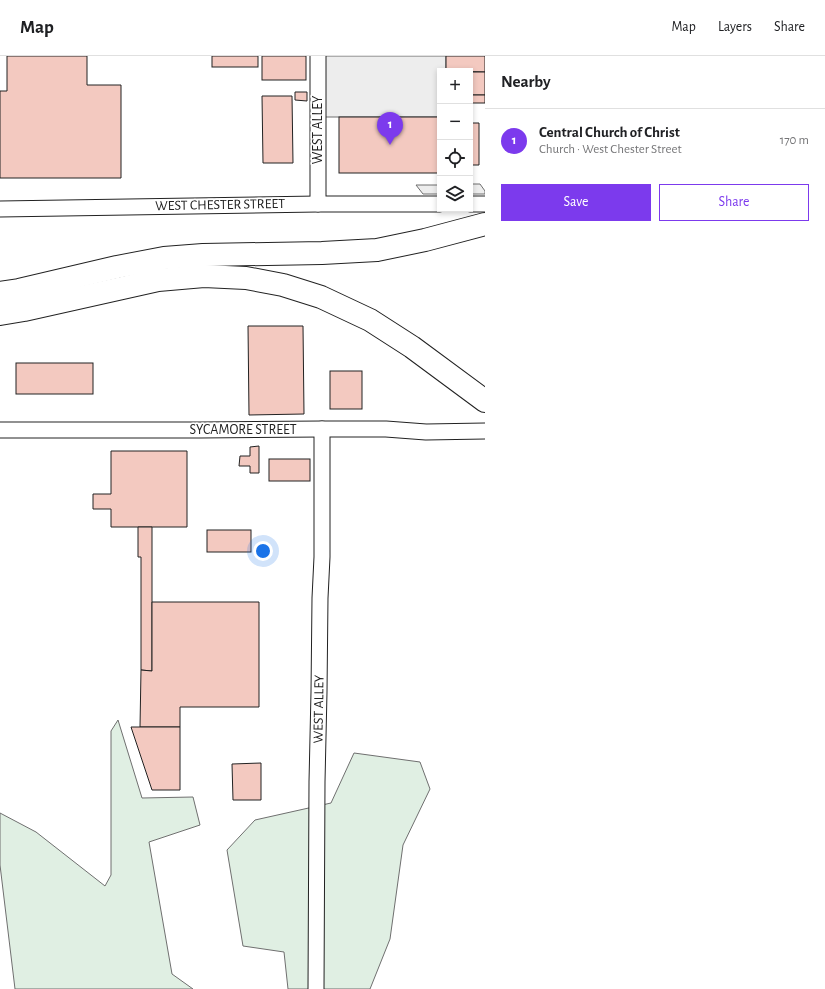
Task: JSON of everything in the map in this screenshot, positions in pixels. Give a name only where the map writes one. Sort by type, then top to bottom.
[{"type":"highway","points":[[0,314],[14,298],[116,267],[164,258],[203,254],[322,253],[377,250],[425,240],[485,224]]},
{"type":"highway","points":[[14,298],[158,280],[204,276],[246,278],[283,285],[321,297],[370,320],[412,347],[485,401]]},
{"type":"street","name":"WEST ALLEY","points":[[318,56],[318,204]]},
{"type":"street","name":"WEST CHESTER STREET","points":[[0,208],[437,204]]},
{"type":"street","points":[[473,204],[485,204]]},
{"type":"street","name":"WEST ALLEY","points":[[316,989],[317,782],[322,557],[322,429]]},
{"type":"street","name":"SYCAMORE STREET","points":[[0,430],[386,429],[426,432],[485,431]]},
{"type":"green space","points":[[118,720],[142,798],[193,797],[200,825],[149,842],[172,974],[193,989],[15,989],[0,865],[0,813],[36,832],[105,886],[111,875],[111,731]]},
{"type":"green space","points":[[354,753],[420,762],[430,789],[403,845],[390,939],[370,989],[288,989],[284,952],[243,946],[227,850],[255,820],[331,803]]},
{"type":"shaded area","points":[[325,56],[446,56],[446,68],[437,68],[437,117],[325,117]]},
{"type":"shaded area","points":[[473,184],[480,184],[485,191],[485,194],[473,194]]},
{"type":"shaded area","points":[[416,185],[437,185],[437,194],[423,194]]},
{"type":"building","points":[[7,56],[87,56],[87,85],[121,85],[121,178],[0,178],[0,91],[7,91]]},
{"type":"building","points":[[212,56],[258,56],[258,67],[212,67]]},
{"type":"building","points":[[262,56],[306,56],[306,80],[262,80]]},
{"type":"building","points":[[446,56],[485,56],[485,72],[473,72],[473,68],[446,68]]},
{"type":"building","points":[[473,72],[485,72],[485,95],[473,95]]},
{"type":"building","points":[[295,92],[307,92],[307,101],[295,100]]},
{"type":"building","points":[[473,95],[485,95],[485,103],[473,103]]},
{"type":"building","points":[[262,96],[292,96],[293,163],[263,163]]},
{"type":"building","points":[[339,117],[437,117],[437,173],[339,173]]},
{"type":"building","points":[[473,123],[479,123],[479,165],[473,165]]},
{"type":"building","points":[[248,326],[303,326],[304,414],[249,415]]},
{"type":"building","points":[[16,363],[93,363],[93,394],[16,394]]},
{"type":"building","points":[[330,371],[362,371],[362,409],[330,409]]},
{"type":"building","points":[[259,446],[259,473],[250,473],[250,466],[239,466],[240,456],[250,456],[250,447]]},
{"type":"building","points":[[111,451],[187,451],[187,527],[111,527],[111,509],[93,509],[93,494],[111,494]]},
{"type":"building","points":[[269,459],[310,459],[310,481],[269,481]]},
{"type":"building","points":[[138,527],[152,527],[152,671],[141,670],[141,557],[138,557]]},
{"type":"building","points":[[207,530],[251,530],[251,552],[207,552]]},
{"type":"building","points":[[152,602],[259,602],[259,707],[180,707],[180,727],[140,727],[141,670],[152,671]]},
{"type":"building","points":[[131,727],[180,727],[180,790],[152,790]]},
{"type":"building","points":[[261,763],[261,800],[233,800],[232,764]]},
{"type":"place","name":"Central Church of Christ","points":[[390,145]]}]
